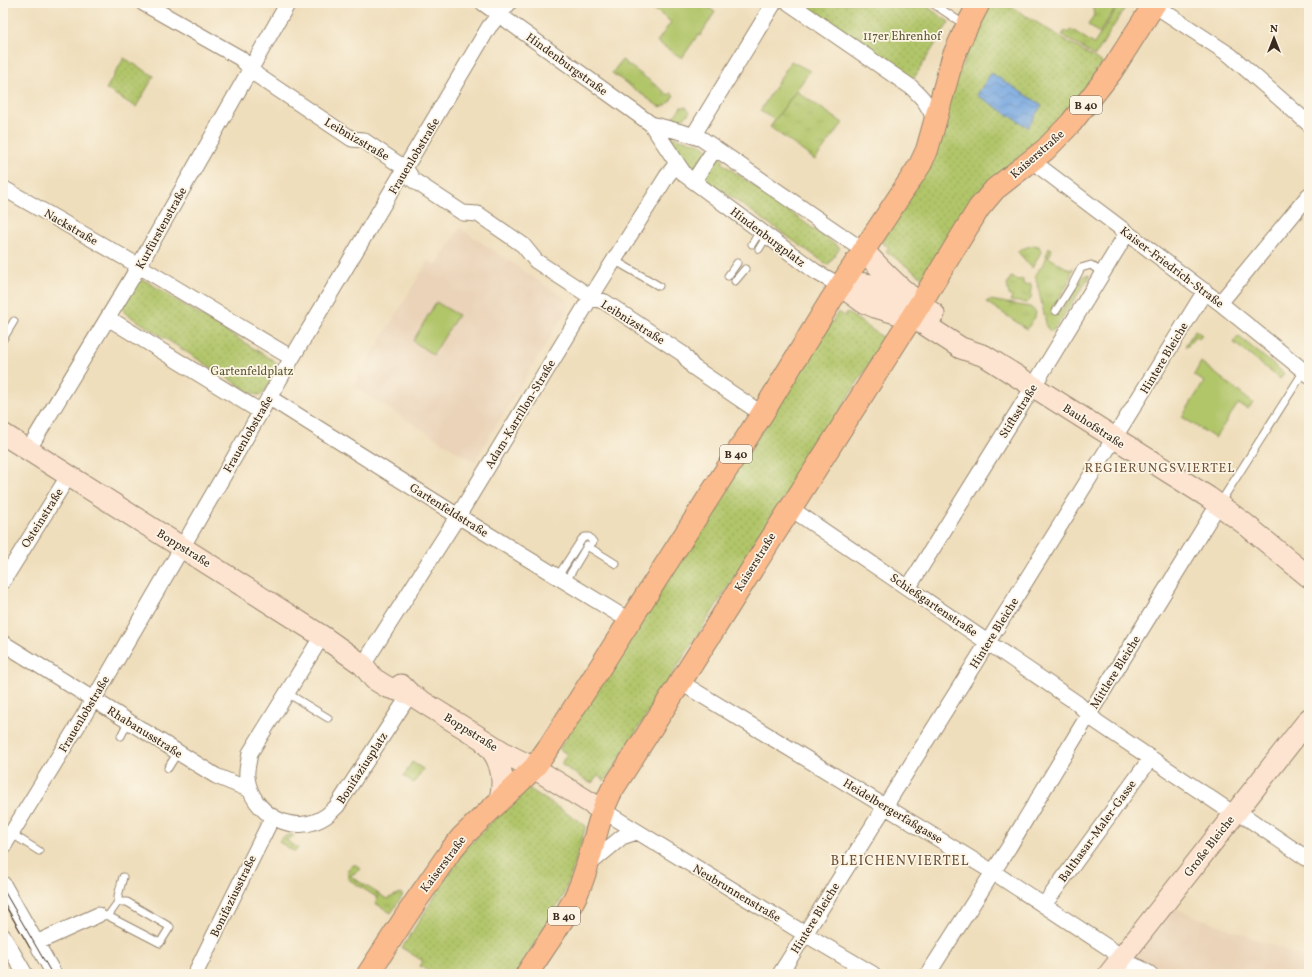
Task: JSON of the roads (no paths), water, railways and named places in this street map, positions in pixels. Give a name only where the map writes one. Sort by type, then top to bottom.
[{"type":"main road","name":"Kaiserstraße","points":[[368,974],[416,901],[462,836],[534,768],[551,744],[762,414],[841,286],[924,158],[950,67],[967,26],[979,3]]},
{"type":"main road","name":"Kaiserstraße","points":[[529,973],[569,909],[578,891],[602,810],[612,790],[985,199],[995,189],[1032,161],[1057,139],[1087,104],[1111,72],[1154,4]]},
{"type":"street","name":"Leibnizstraße","points":[[143,3],[240,58],[258,76],[352,138],[363,140],[406,169],[413,180],[463,213],[478,214],[523,245],[536,261],[591,297],[605,302],[683,354],[693,367],[762,414]]},
{"type":"street","name":"Kurfürstenstraße","points":[[28,450],[139,266],[288,3]]},
{"type":"street","name":"Hindenburgstraße","points":[[482,3],[651,124]]},
{"type":"street","name":"Frauenlobstraße","points":[[3,847],[94,699],[292,358],[406,169],[489,27],[498,14],[509,3]]},
{"type":"street","points":[[693,136],[774,3]]},
{"type":"street","points":[[790,3],[911,87],[925,101],[931,110],[934,120]]},
{"type":"street","points":[[1154,4],[1230,55],[1309,124]]},
{"type":"street","points":[[651,124],[702,139],[864,251],[915,311]]},
{"type":"street","name":"Hindenburgplatz","points":[[651,124],[672,152],[677,164],[685,175],[760,240],[841,286]]},
{"type":"street","points":[[697,184],[697,176],[712,153],[720,151]]},
{"type":"street","name":"Kaiser-Friedrich-Straße","points":[[1032,161],[1205,291],[1307,373]]},
{"type":"street","name":"Adam-Karrillon-Straße","points":[[363,665],[458,516],[614,260],[667,176],[677,164]]},
{"type":"street","name":"Nackstraße","points":[[3,188],[139,266]]},
{"type":"street","points":[[1220,303],[1309,195]]},
{"type":"street","name":"Stiftsstraße","points":[[908,588],[1033,387],[1126,233]]},
{"type":"street","points":[[139,266],[292,358]]},
{"type":"street","points":[[841,286],[863,302],[875,307],[915,311]]},
{"type":"street","name":"Hintere Bleiche","points":[[780,974],[1205,291]]},
{"type":"street","name":"Bauhofstraße","points":[[915,311],[966,336],[985,356],[1218,505],[1245,524],[1305,575]]},
{"type":"street","points":[[108,318],[261,412]]},
{"type":"street","name":"Gartenfeldstraße","points":[[270,398],[458,516],[562,578],[630,621]]},
{"type":"street","name":"Boppstraße","points":[[3,434],[322,636],[363,665],[380,670],[393,677],[410,694],[515,760],[534,768]]},
{"type":"street","name":"Osteinstraße","points":[[3,581],[69,475]]},
{"type":"street","name":"Mittlere Bleiche","points":[[928,974],[993,872],[1218,505]]},
{"type":"street","name":"Schießgartenstraße","points":[[790,508],[1076,703],[1097,722],[1309,860]]},
{"type":"street","name":"Bonifaziusplatz","points":[[322,636],[250,752],[247,777],[250,790],[258,805],[272,818],[289,823],[307,824],[326,817],[337,806],[410,694]]},
{"type":"street","name":"Rhabanusstraße","points":[[3,642],[216,776],[250,790]]},
{"type":"street","name":"Heidelbergerfaßgasse","points":[[680,682],[993,872],[1044,905],[1112,950],[1115,967]]},
{"type":"street","name":"Große Bleiche","points":[[1115,967],[1309,719]]},
{"type":"street","points":[[480,738],[491,748],[498,758],[503,788],[500,799]]},
{"type":"street","name":"Balthasar-Maler-Gasse","points":[[1044,905],[1122,792],[1151,758]]},
{"type":"street","points":[[534,768],[602,810]]},
{"type":"street","name":"Neubrunnenstraße","points":[[602,810],[873,974]]},
{"type":"street","name":"Bonifaziusstraße","points":[[195,974],[272,818]]},
{"type":"street","points":[[586,866],[622,837],[637,832]]},
{"type":"street","points":[[3,884],[54,974]]},
{"type":"street","points":[[36,943],[103,915]]},
{"type":"street","points":[[3,936],[25,974]]},
{"type":"street","points":[[1115,967],[1140,968],[1150,974]]},
{"type":"lane","points":[[932,3],[967,26]]},
{"type":"lane","points":[[614,260],[659,286]]},
{"type":"lane","points":[[728,276],[737,263]]},
{"type":"lane","points":[[1056,311],[1071,288],[1081,268],[1091,265],[1102,273]]},
{"type":"lane","points":[[735,282],[745,269]]},
{"type":"lane","points":[[3,339],[14,321]]},
{"type":"lane","name":"Mittlere Bleiche","points":[[1218,505],[1307,373]]},
{"type":"lane","points":[[562,578],[582,539],[589,537],[593,542]]},
{"type":"lane","points":[[562,578],[587,546],[616,564]]},
{"type":"lane","points":[[287,693],[328,718]]},
{"type":"lane","points":[[121,736],[128,722]]},
{"type":"lane","points":[[168,768],[178,752]]},
{"type":"lane","points":[[12,834],[38,851]]},
{"type":"lane","points":[[118,902],[123,877]]},
{"type":"lane","points":[[118,902],[126,902],[170,928],[160,943],[103,915],[118,902]]},
{"type":"water","points":[[991,73],[1042,105],[1028,127],[977,95]]},
{"type":"tram line","points":[[3,889],[52,974]]},
{"type":"tram line","points":[[3,902],[30,948]]},
{"type":"district","name":"REGIERUNGSVIERTEL","points":[[1160,467]]},
{"type":"district","name":"BLEICHENVIERTEL","points":[[900,860]]},
{"type":"park label","name":"117er Ehrenhof","points":[[902,36]]},
{"type":"park label","name":"Gartenfeldplatz","points":[[252,371]]}]
